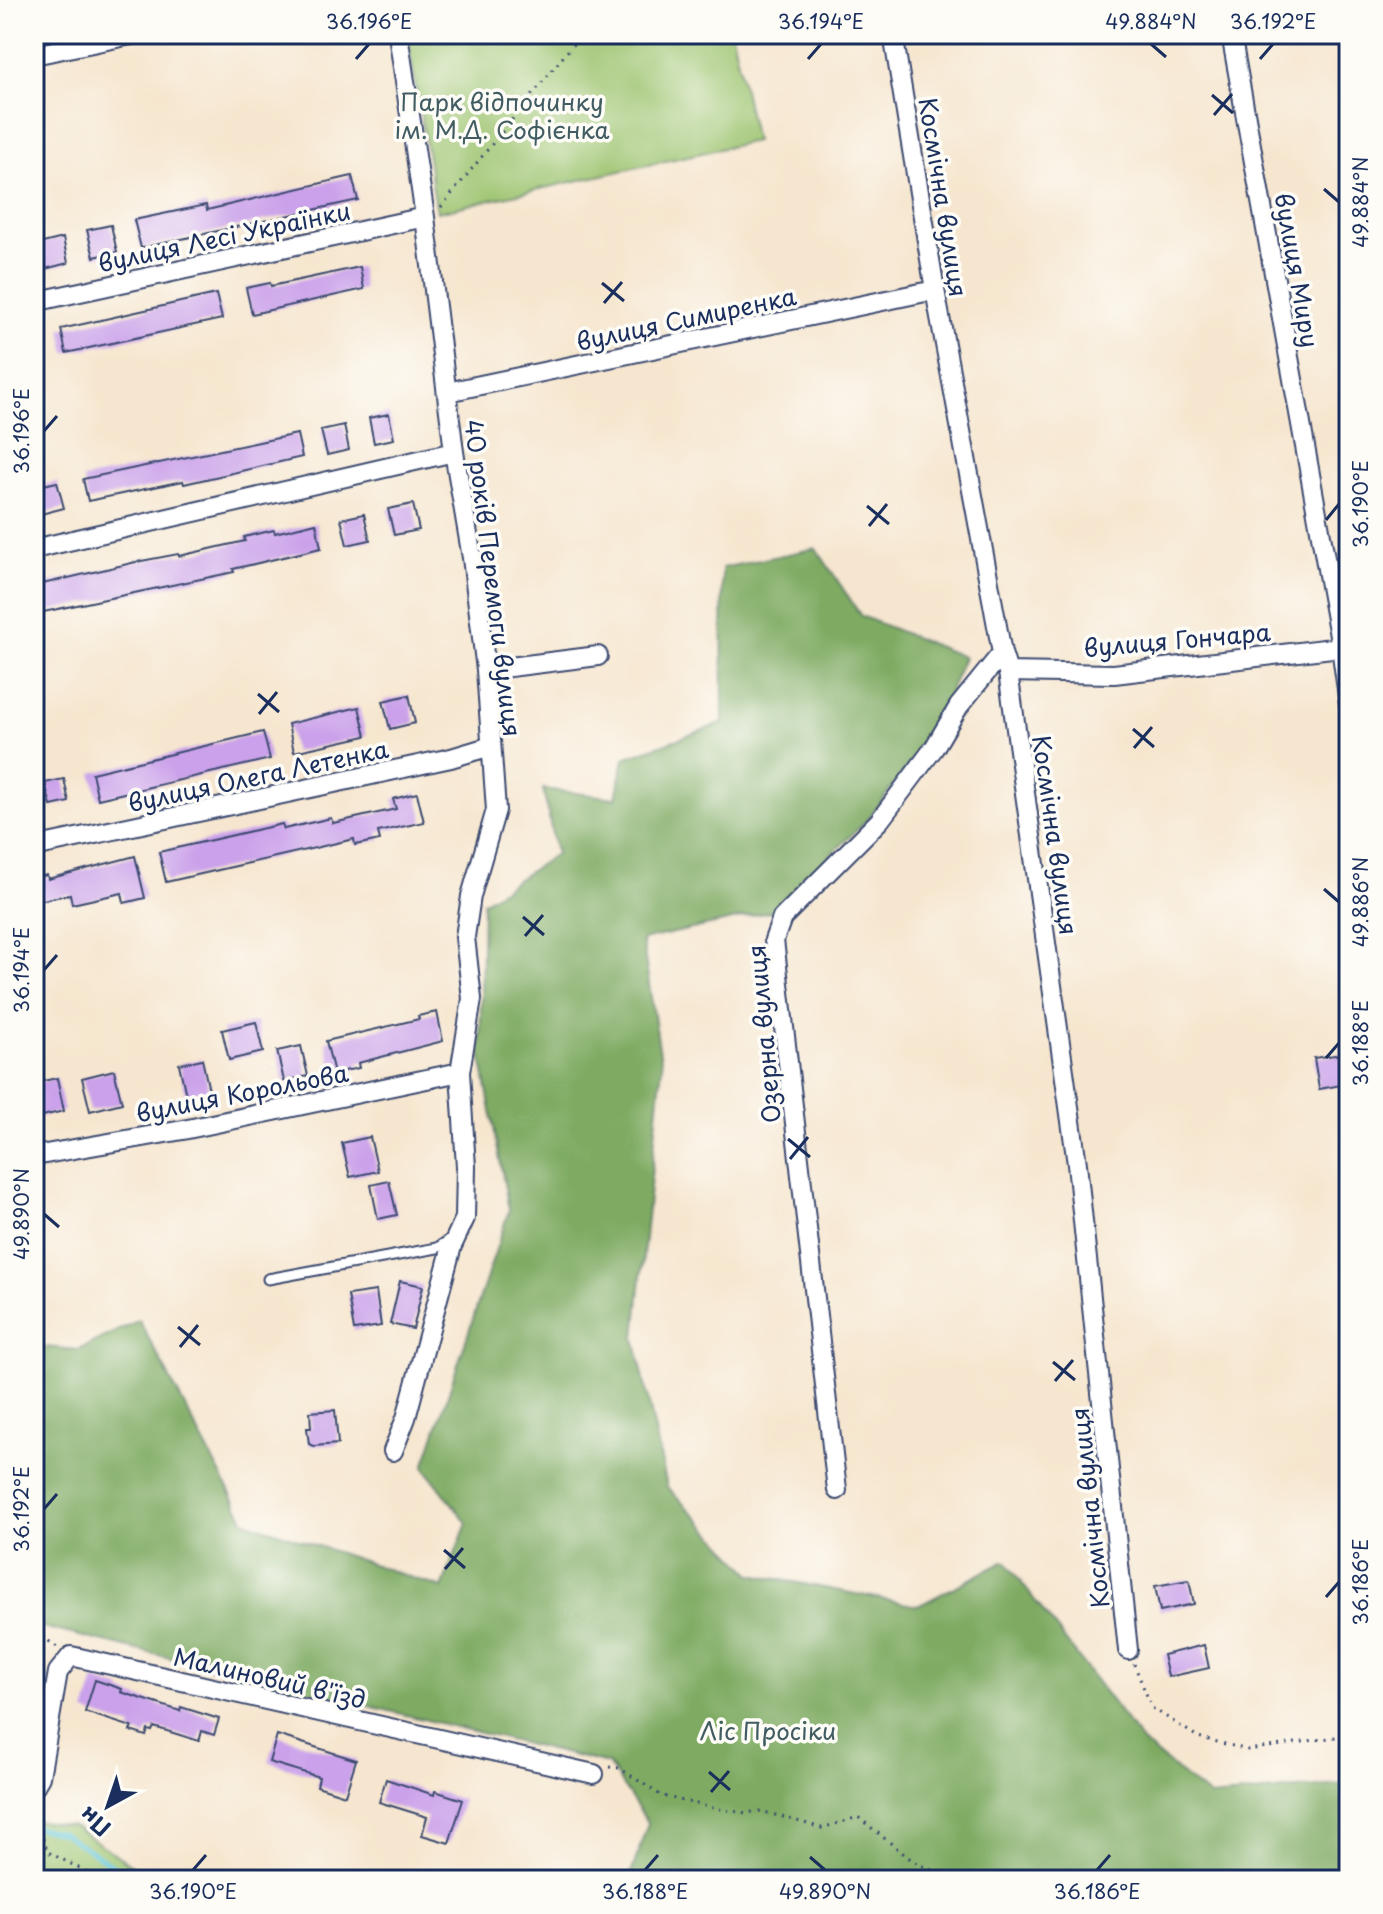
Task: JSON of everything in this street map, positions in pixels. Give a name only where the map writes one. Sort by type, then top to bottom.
[{"type":"street","points":[[34,55],[136,34]]},
{"type":"street","name":"40 років Перемоги вулиця","points":[[393,1451],[406,1418],[457,1235],[465,1218],[466,1167],[460,1072],[472,999],[465,937],[471,896],[496,810],[486,670],[472,558],[454,452],[425,217],[398,34]]},
{"type":"street","name":"Космічна вулиця","points":[[893,34],[935,290],[1008,672],[1077,1164],[1128,1650]]},
{"type":"street","name":"вулиця Миру","points":[[1231,34],[1345,646],[1349,704]]},
{"type":"street","name":"вулиця Лесі Українки","points":[[34,302],[425,217]]},
{"type":"street","name":"вулиця Симиренка","points":[[447,392],[935,290]]},
{"type":"street","points":[[34,549],[454,452]]},
{"type":"street","name":"вулиця Гончара","points":[[1008,672],[1114,674],[1345,646]]},
{"type":"street","name":"Озерна вулиця","points":[[837,1490],[774,940],[782,918],[880,820],[934,748],[959,706],[1002,653]]},
{"type":"street","points":[[486,670],[598,656]]},
{"type":"street","name":"вулиця Олега Летенка","points":[[34,847],[436,761],[491,746]]},
{"type":"street","name":"вулиця Корольова","points":[[34,1156],[183,1130],[460,1072]]},
{"type":"street","points":[[34,1787],[40,1777],[58,1672],[71,1656]]},
{"type":"street","name":"Малиновий в'їзд","points":[[71,1656],[370,1726],[594,1774]]},
{"type":"lane","points":[[268,1279],[437,1248],[457,1235]]},
{"type":"path","points":[[572,34],[575,42]]},
{"type":"path","points":[[575,42],[584,44],[590,34]]},
{"type":"path","points":[[425,217],[437,212],[575,42]]},
{"type":"path","points":[[34,1635],[71,1656]]},
{"type":"path","points":[[1128,1650],[1152,1708],[1198,1737],[1248,1750],[1349,1735]]},
{"type":"path","points":[[574,1769],[583,1763],[619,1768],[662,1796],[746,1813],[761,1811],[822,1828],[858,1817],[913,1861],[951,1880]]},
{"type":"path","points":[[34,1816],[48,1852],[102,1880]]},
{"type":"green space","name":"Парк відпочинку ім. М.Д. Софієнка","points":[[407,34],[732,34],[755,141],[437,212]]},
{"type":"green space","name":"Ліс Просіки","points":[[816,548],[861,616],[964,657],[934,731],[869,818],[773,911],[642,940],[662,1066],[635,1338],[667,1487],[752,1574],[918,1606],[1005,1561],[1143,1743],[1210,1797],[1349,1784],[1349,1880],[629,1880],[648,1823],[608,1764],[34,1625],[34,1346],[78,1350],[139,1320],[245,1521],[442,1588],[467,1523],[424,1467],[509,1210],[480,1051],[483,902],[556,854],[543,789],[616,798],[624,758],[723,723],[722,568]]},
{"type":"green space","points":[[34,1820],[73,1826],[154,1880],[34,1880]]},
{"type":"building","points":[[352,176],[358,200],[141,248],[134,220],[206,205],[207,210]]},
{"type":"building","points":[[111,225],[117,252],[94,257],[87,230]]},
{"type":"building","points":[[63,238],[68,263],[45,269],[39,244]]},
{"type":"building","points":[[360,267],[364,289],[252,314],[246,288],[270,283],[271,286]]},
{"type":"building","points":[[216,294],[222,319],[66,353],[61,329]]},
{"type":"building","points":[[389,414],[394,439],[374,443],[369,418]]},
{"type":"building","points":[[344,425],[349,450],[327,455],[321,430]]},
{"type":"building","points":[[297,434],[302,457],[184,484],[183,481],[88,501],[83,479]]},
{"type":"building","points":[[57,482],[64,508],[41,514],[35,487]]},
{"type":"building","points":[[413,504],[419,530],[394,535],[388,509]]},
{"type":"building","points":[[364,514],[370,540],[347,545],[341,519]]},
{"type":"building","points":[[316,523],[321,548],[233,569],[234,572],[34,614],[34,586]]},
{"type":"building","points":[[409,695],[415,723],[390,729],[383,701]]},
{"type":"building","points":[[359,707],[366,736],[294,752],[288,724]]},
{"type":"building","points":[[263,732],[270,759],[98,799],[92,773]]},
{"type":"building","points":[[64,779],[69,802],[51,806],[45,783]]},
{"type":"building","points":[[417,793],[424,822],[378,832],[380,840],[355,845],[354,839],[166,882],[159,852],[282,824],[284,829],[331,818],[333,823],[396,809],[393,799]]},
{"type":"building","points":[[135,856],[145,898],[124,903],[122,893],[72,904],[70,894],[34,902],[34,878],[47,875],[48,879]]},
{"type":"building","points":[[437,1012],[443,1041],[358,1063],[359,1068],[334,1073],[326,1041]]},
{"type":"building","points":[[256,1022],[263,1052],[229,1060],[222,1030]]},
{"type":"building","points":[[301,1046],[308,1076],[284,1081],[277,1051]]},
{"type":"building","points":[[1349,1053],[1349,1069],[1344,1070],[1347,1084],[1319,1089],[1314,1058]]},
{"type":"building","points":[[202,1059],[210,1095],[187,1100],[179,1064]]},
{"type":"building","points":[[114,1070],[122,1103],[90,1111],[82,1078]]},
{"type":"building","points":[[57,1078],[64,1111],[38,1117],[34,1083]]},
{"type":"building","points":[[370,1137],[378,1171],[350,1177],[342,1143]]},
{"type":"building","points":[[389,1181],[397,1215],[378,1219],[371,1185]]},
{"type":"building","points":[[400,1281],[423,1286],[413,1329],[390,1324]]},
{"type":"building","points":[[376,1291],[381,1326],[354,1330],[348,1295]]},
{"type":"building","points":[[335,1410],[338,1444],[309,1444],[307,1428],[311,1428],[310,1412]]},
{"type":"building","points":[[1189,1580],[1194,1604],[1160,1611],[1155,1586]]},
{"type":"building","points":[[1204,1645],[1209,1668],[1168,1677],[1163,1655]]},
{"type":"building","points":[[95,1680],[180,1711],[181,1707],[219,1719],[214,1735],[202,1731],[199,1741],[154,1727],[152,1731],[148,1730],[146,1736],[130,1731],[132,1727],[85,1712]]},
{"type":"building","points":[[277,1735],[356,1760],[345,1795],[317,1786],[319,1777],[269,1762]]},
{"type":"building","points":[[386,1779],[434,1795],[435,1791],[463,1800],[449,1843],[422,1835],[427,1817],[379,1802]]},
{"type":"waterway","points":[[34,1827],[62,1833],[137,1880]]}]
